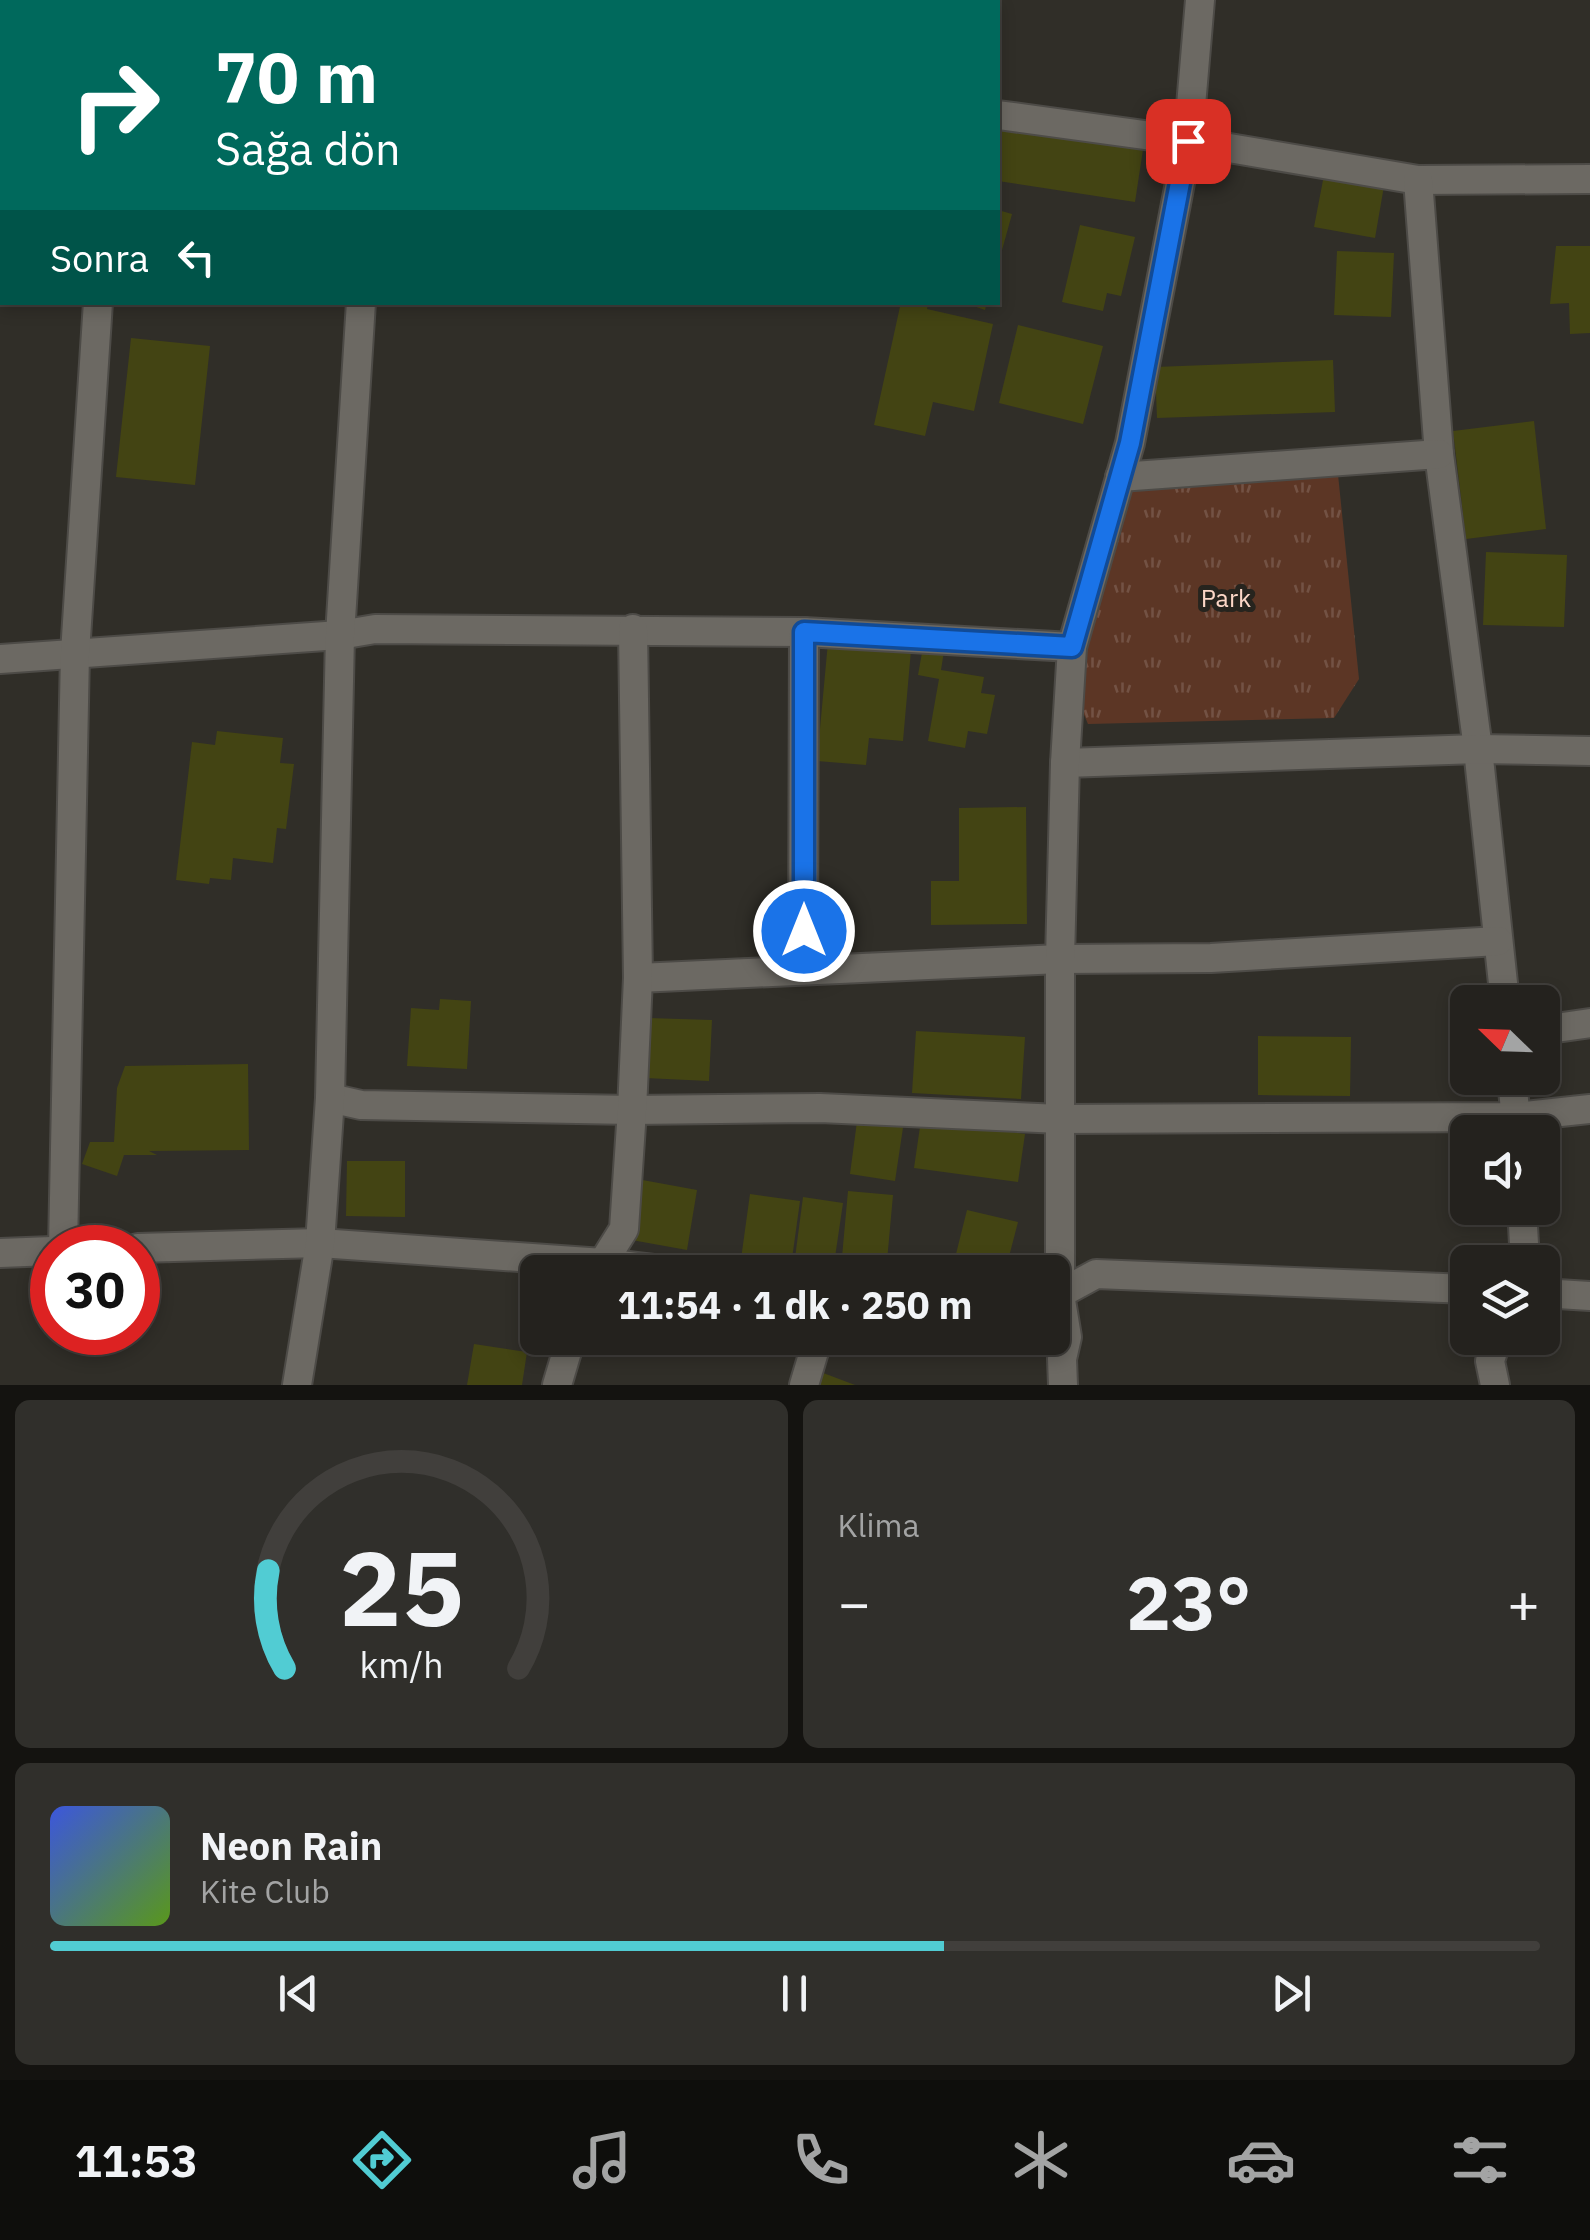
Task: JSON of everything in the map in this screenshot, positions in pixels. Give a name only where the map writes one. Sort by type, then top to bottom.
[{"type":"street","points":[[1057,1255],[1060,959],[1072,647],[1130,443],[1188,141],[1200,0]]},
{"type":"street","points":[[1000,114],[1418,180],[1590,179]]},
{"type":"street","points":[[1418,180],[1440,454],[1503,985]]},
{"type":"street","points":[[63,1225],[75,653],[98,305]]},
{"type":"street","points":[[297,1385],[320,1244],[330,1098],[340,634],[361,305]]},
{"type":"street","points":[[1120,476],[1440,454]]},
{"type":"street","points":[[0,659],[375,629],[804,632],[1072,647]]},
{"type":"street","points":[[608,1255],[624,1229],[638,978],[633,629]]},
{"type":"street","points":[[804,632],[804,968]]},
{"type":"street","points":[[1065,763],[1478,749],[1590,751]]},
{"type":"street","points":[[638,978],[1060,959],[1211,958],[1498,940]]},
{"type":"street","points":[[1560,1028],[1590,1024]]},
{"type":"street","points":[[330,1098],[361,1105],[632,1110],[820,1108],[1060,1119],[1450,1124]]},
{"type":"street","points":[[1560,1115],[1590,1109]]},
{"type":"street","points":[[160,1248],[320,1244],[520,1261]]},
{"type":"street","points":[[0,1254],[30,1252]]},
{"type":"street","points":[[1070,1288],[1096,1274],[1450,1288]]},
{"type":"street","points":[[1560,1294],[1590,1296]]},
{"type":"street","points":[[557,1385],[566,1355]]},
{"type":"street","points":[[804,1385],[813,1355]]},
{"type":"street","points":[[1062,1385],[1063,1355]]},
{"type":"street","points":[[1492,1355],[1495,1385]]},
{"type":"green space","name":"Park","points":[[1337,465],[1359,679],[1334,718],[1088,724],[1077,698],[1122,483]]},
{"type":"building","points":[[1000,121],[1144,143],[1135,202],[1000,181]]},
{"type":"building","points":[[1324,175],[1384,186],[1375,238],[1314,227]]},
{"type":"building","points":[[1000,211],[1012,214],[1000,257]]},
{"type":"building","points":[[1080,225],[1135,237],[1121,296],[1107,293],[1103,311],[1062,302]]},
{"type":"building","points":[[1556,246],[1590,246],[1590,333],[1570,334],[1569,303],[1550,304]]},
{"type":"building","points":[[1337,251],[1394,253],[1391,317],[1334,315]]},
{"type":"building","points":[[900,305],[928,305],[927,309],[993,324],[974,411],[933,402],[925,436],[874,425]]},
{"type":"building","points":[[1018,325],[1103,346],[1083,424],[999,403]]},
{"type":"building","points":[[131,338],[210,346],[195,485],[116,477]]},
{"type":"building","points":[[1333,360],[1335,412],[1157,418],[1155,367]]},
{"type":"building","points":[[1534,421],[1546,529],[1466,539],[1453,431]]},
{"type":"building","points":[[1486,552],[1567,555],[1564,627],[1483,625]]},
{"type":"building","points":[[828,642],[911,650],[903,741],[869,738],[866,765],[817,761]]},
{"type":"building","points":[[923,647],[944,651],[941,670],[984,677],[981,693],[995,695],[987,734],[968,731],[965,748],[928,741],[939,679],[918,675]]},
{"type":"building","points":[[217,731],[283,738],[280,763],[294,764],[286,829],[277,828],[273,863],[233,858],[231,880],[210,878],[209,884],[176,880],[192,742],[215,745]]},
{"type":"building","points":[[1026,807],[1027,924],[931,925],[931,881],[959,881],[959,808]]},
{"type":"building","points":[[440,999],[471,1001],[467,1069],[407,1066],[411,1008],[439,1010]]},
{"type":"building","points":[[648,1018],[712,1020],[709,1081],[645,1078]]},
{"type":"building","points":[[916,1031],[1025,1037],[1021,1099],[912,1093]]},
{"type":"building","points":[[1258,1036],[1351,1037],[1350,1096],[1258,1095]]},
{"type":"building","points":[[248,1064],[249,1150],[124,1155],[117,1176],[82,1164],[90,1142],[114,1142],[117,1088],[125,1066]]},
{"type":"building","points":[[858,1114],[904,1121],[895,1181],[850,1174]]},
{"type":"building","points":[[921,1120],[1025,1134],[1018,1182],[914,1168]]},
{"type":"building","points":[[347,1161],[405,1161],[405,1217],[346,1216]]},
{"type":"building","points":[[637,1179],[697,1190],[687,1250],[626,1239]]},
{"type":"building","points":[[848,1191],[893,1195],[888,1255],[842,1255]]},
{"type":"building","points":[[750,1194],[800,1201],[793,1255],[742,1255]]},
{"type":"building","points":[[803,1197],[843,1203],[835,1255],[795,1255]]},
{"type":"building","points":[[967,1210],[1018,1222],[1009,1255],[956,1255]]},
{"type":"building","points":[[474,1344],[527,1355],[522,1385],[467,1385]]},
{"type":"building","points":[[818,1371],[855,1385],[813,1385]]},
{"type":"route","points":[[804,931],[804,632],[1072,647],[1130,443],[1188,141]]}]
